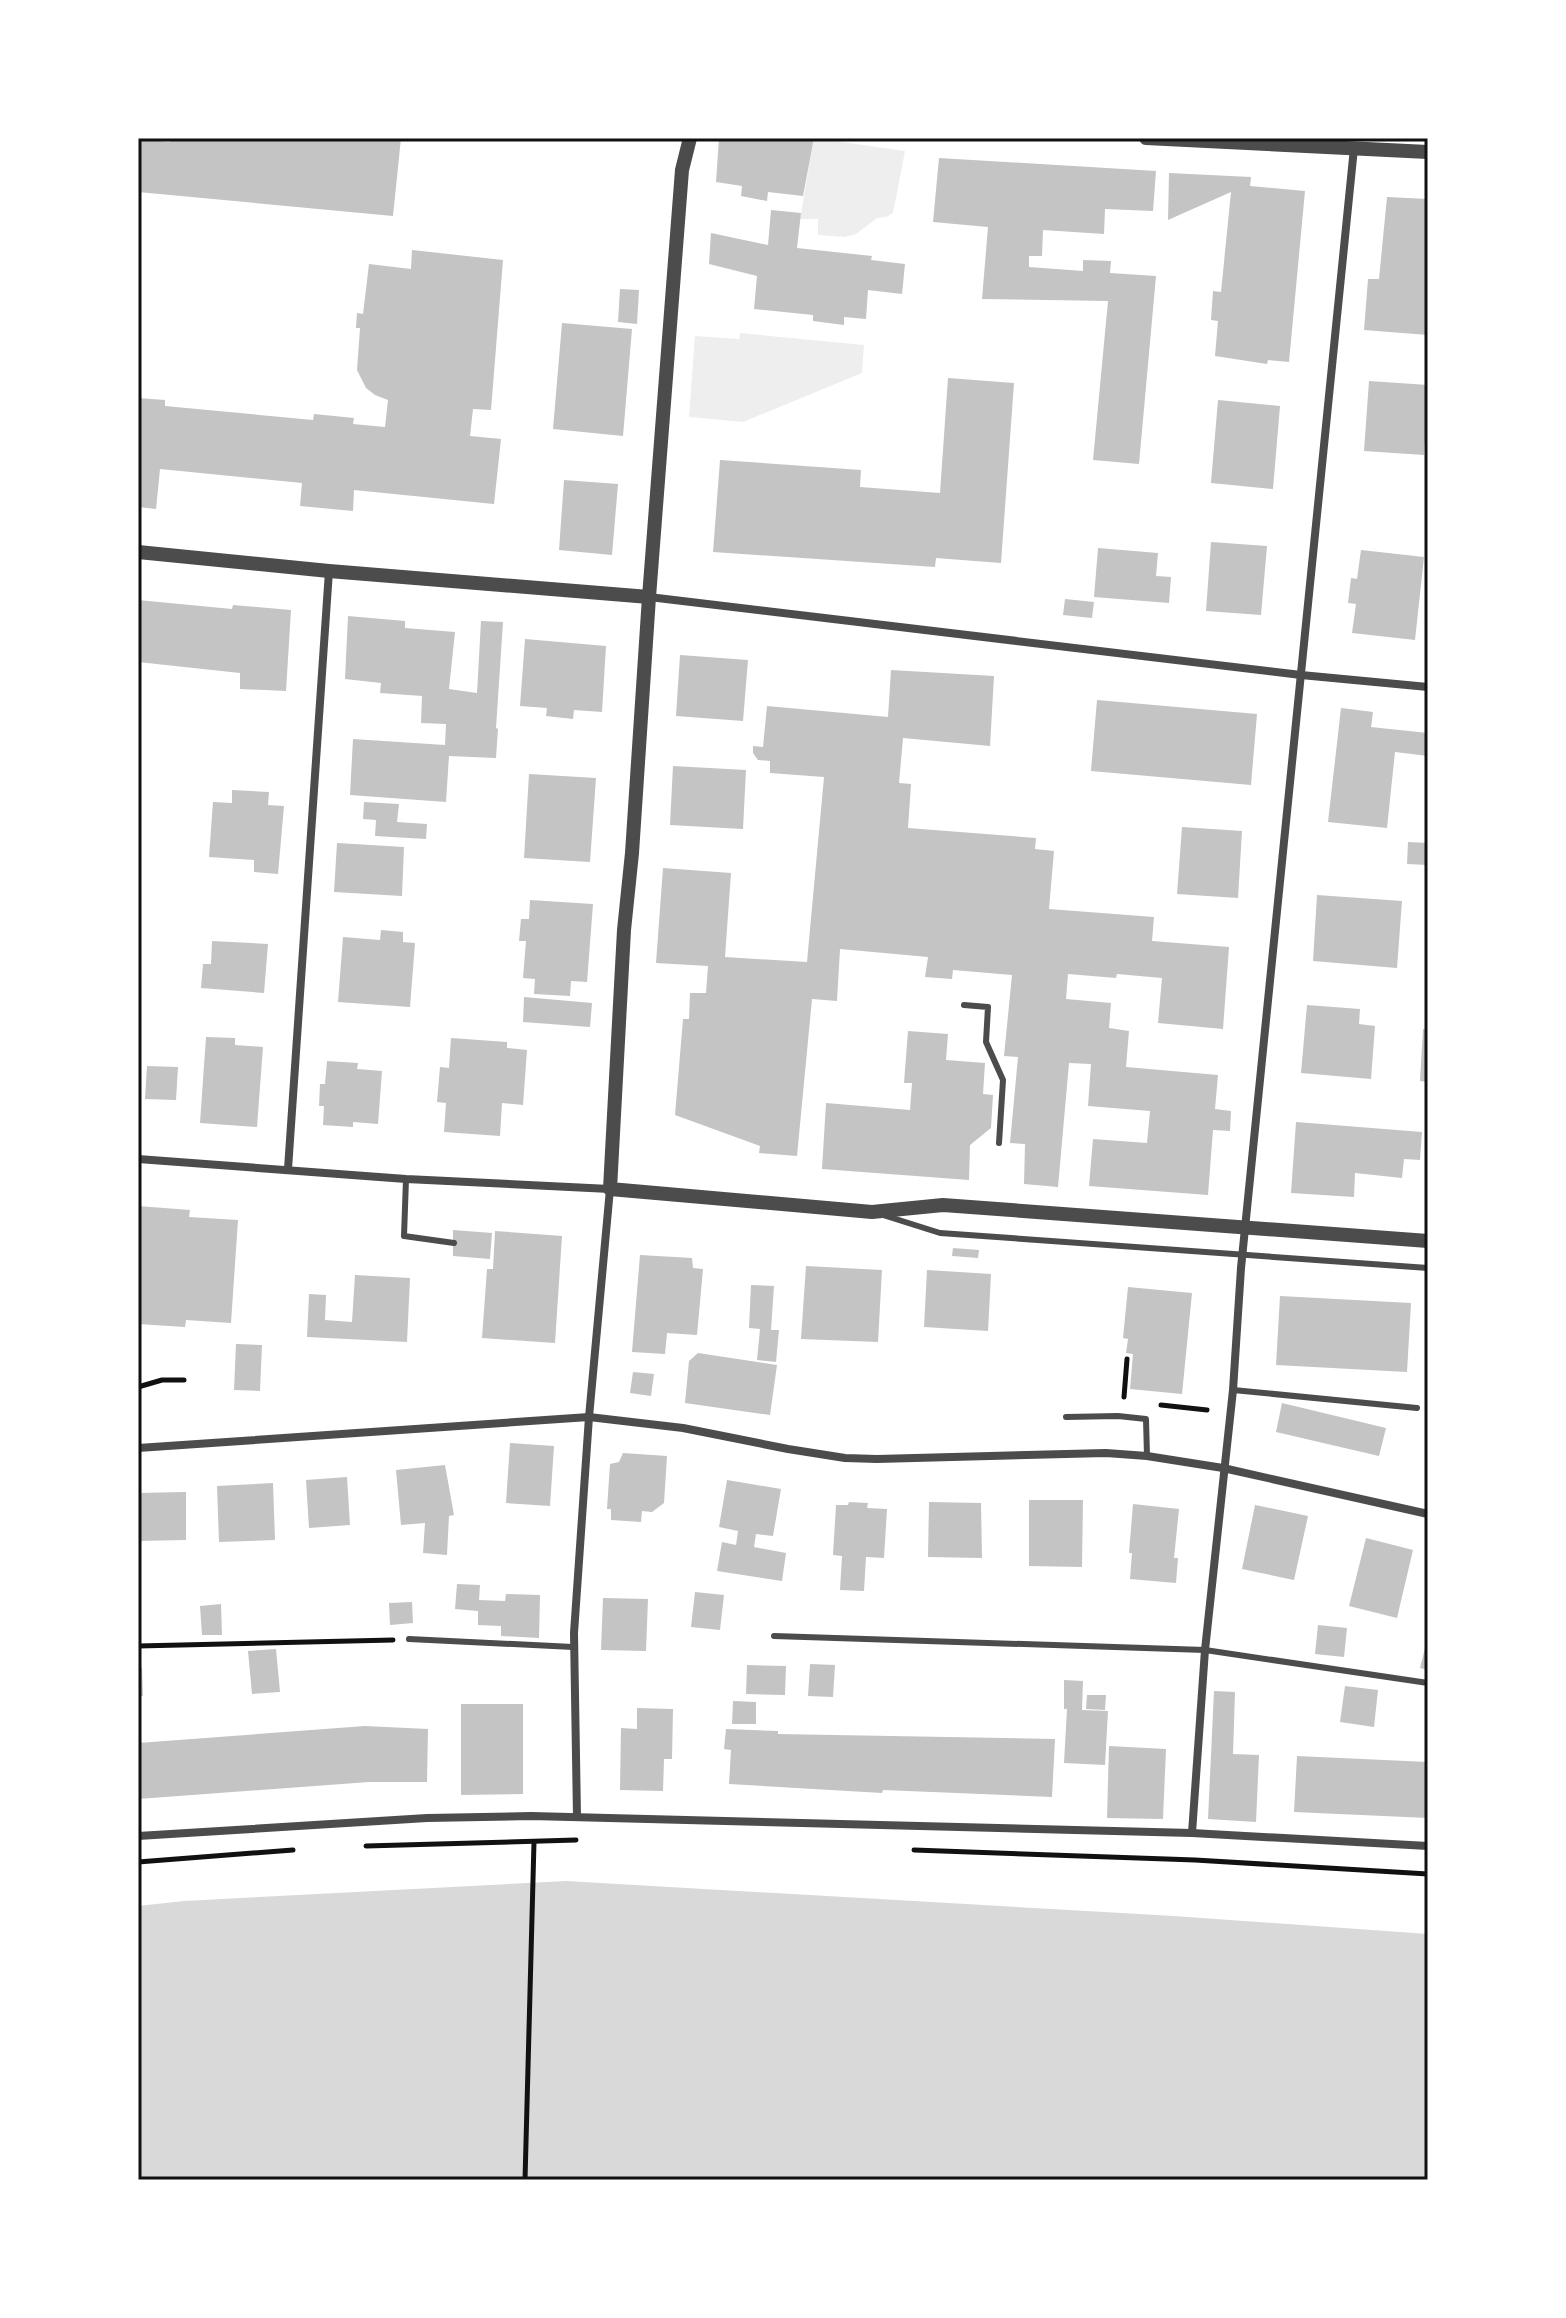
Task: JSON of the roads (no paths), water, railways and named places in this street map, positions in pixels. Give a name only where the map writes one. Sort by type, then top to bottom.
[{"type":"street","points":[[577,1817],[573,1647],[589,1417],[610,1189],[624,930],[682,170],[690,138]]},
{"type":"street","points":[[1146,138],[1428,152]]},
{"type":"street","points":[[1192,1833],[1205,1650],[1233,1390],[1242,1255],[1354,148]]},
{"type":"street","points":[[138,552],[649,597],[1301,675],[1428,687]]},
{"type":"street","points":[[288,1169],[329,571]]},
{"type":"street","points":[[138,1159],[406,1179],[610,1189],[872,1212],[943,1205],[1428,1241]]},
{"type":"street","points":[[138,1448],[589,1417],[683,1428],[845,1458],[1106,1453],[1147,1456],[1223,1468],[1428,1514]]},
{"type":"street","points":[[138,1836],[427,1818],[577,1817],[1192,1833],[1428,1846]]},
{"type":"lane","points":[[964,1005],[988,1007],[986,1042],[1003,1080],[999,1143]]},
{"type":"lane","points":[[406,1179],[404,1236],[454,1243]]},
{"type":"lane","points":[[872,1212],[940,1233],[1428,1268]]},
{"type":"lane","points":[[1233,1390],[1417,1408]]},
{"type":"lane","points":[[1066,1417],[1146,1419],[1147,1456]]},
{"type":"lane","points":[[774,1636],[1205,1650],[1428,1683]]},
{"type":"lane","points":[[409,1639],[573,1647]]}]
